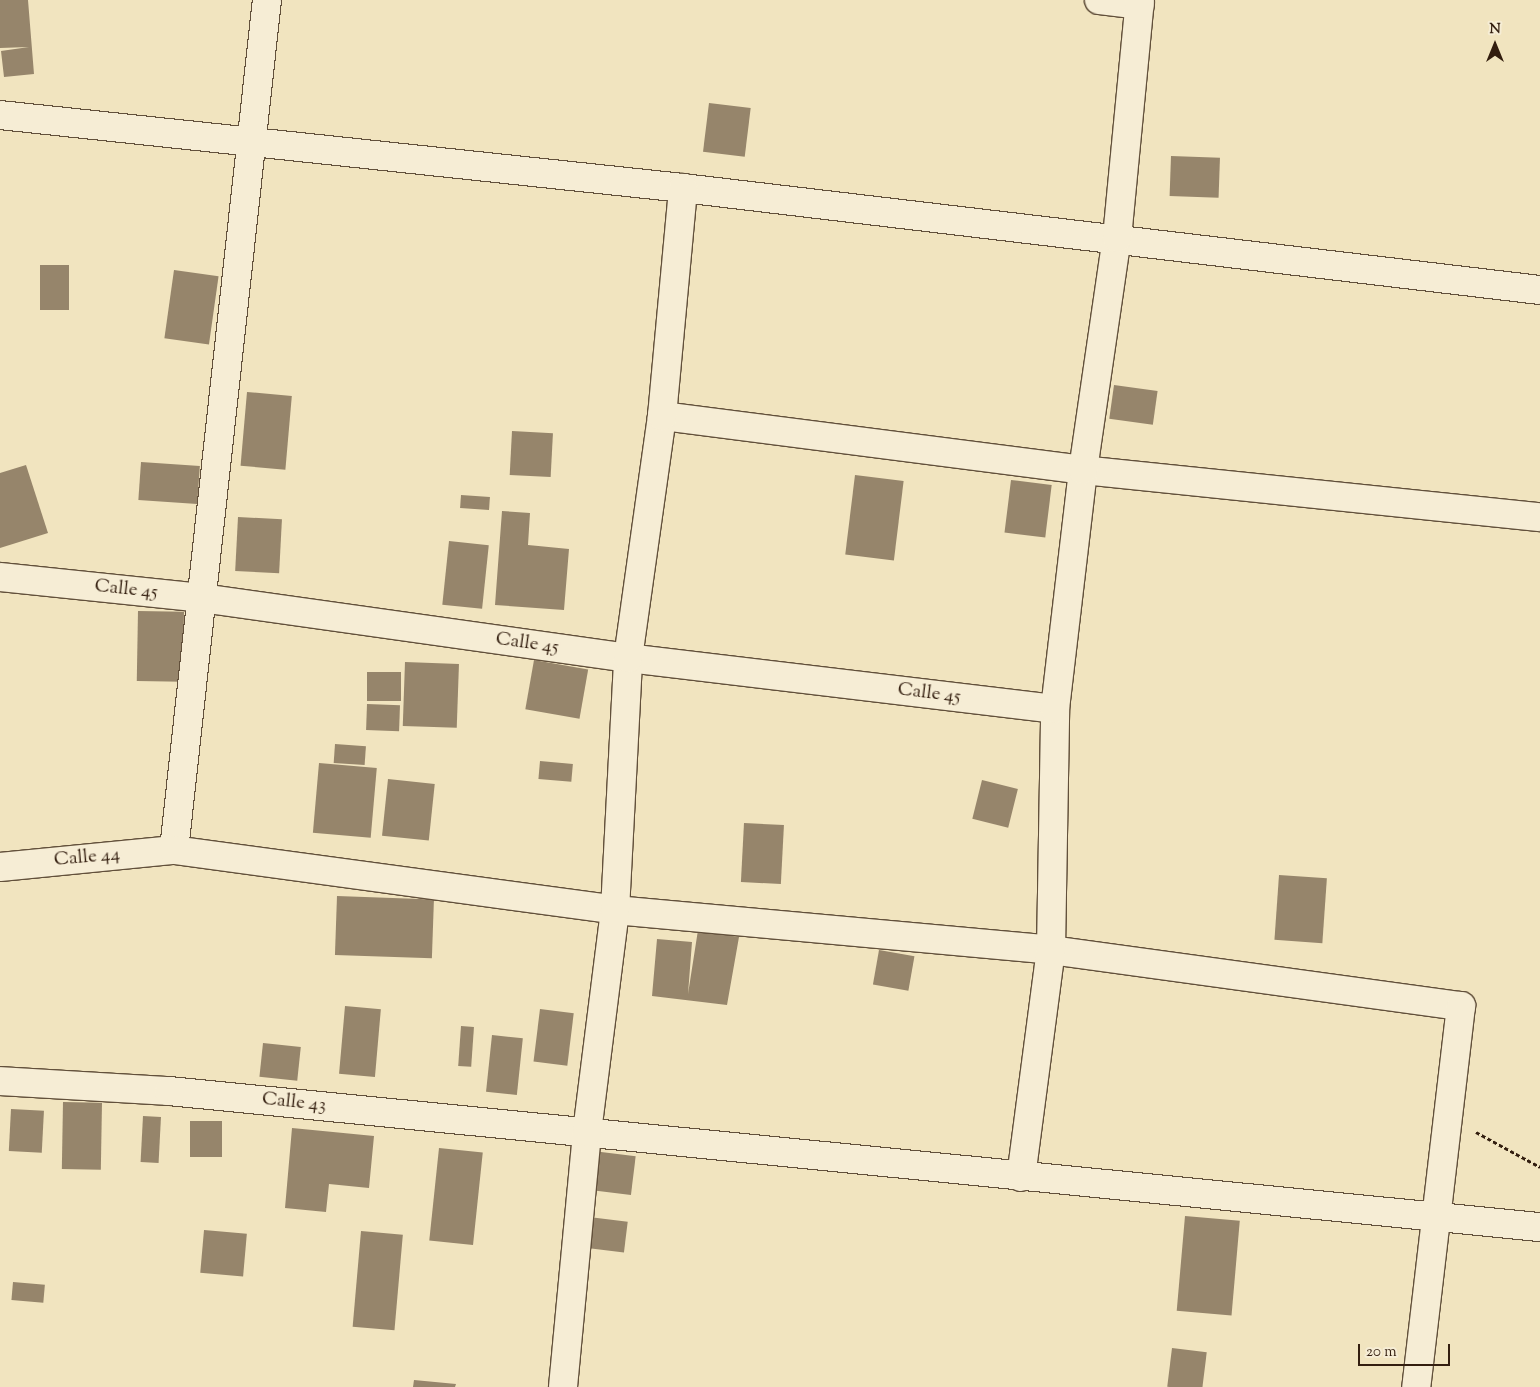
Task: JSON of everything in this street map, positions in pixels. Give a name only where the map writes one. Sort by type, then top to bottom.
[{"type":"street","points":[[174,850],[267,0]]},
{"type":"street","points":[[1021,1177],[1051,950],[1055,709],[1083,470],[1117,238],[1140,3],[1099,0]]},
{"type":"street","points":[[0,115],[683,188],[1117,238],[1540,290]]},
{"type":"street","points":[[563,1387],[587,1132],[615,910],[628,658],[662,416],[683,188]]},
{"type":"street","points":[[662,416],[1083,470],[1540,516]]},
{"type":"street","name":"Calle 45","points":[[0,577],[202,598],[628,658],[1055,709]]},
{"type":"street","name":"Calle 44","points":[[0,866],[174,850],[615,910],[1051,950],[1461,1006],[1434,1216]]},
{"type":"street","name":"Calle 43","points":[[0,1081],[169,1090],[1021,1177],[1540,1226]]},
{"type":"street","points":[[1416,1387],[1434,1216]]},
{"type":"building","points":[[0,0],[28,0],[34,74],[4,77],[1,51],[29,47],[0,48]]},
{"type":"building","points":[[709,103],[751,108],[745,157],[703,152]]},
{"type":"building","points":[[1171,156],[1220,158],[1219,198],[1170,196]]},
{"type":"building","points":[[40,265],[69,265],[69,310],[40,310]]},
{"type":"building","points":[[174,270],[219,276],[209,345],[164,338]]},
{"type":"building","points":[[1114,385],[1158,391],[1153,425],[1109,419]]},
{"type":"building","points":[[247,392],[292,396],[285,470],[241,466]]},
{"type":"building","points":[[512,431],[553,433],[551,477],[510,475]]},
{"type":"building","points":[[141,462],[200,466],[197,504],[138,500]]},
{"type":"building","points":[[26,465],[48,533],[0,548],[0,473]]},
{"type":"building","points":[[855,475],[904,481],[894,560],[845,554]]},
{"type":"building","points":[[1011,480],[1052,485],[1045,538],[1005,533]]},
{"type":"building","points":[[461,495],[490,497],[489,510],[460,508]]},
{"type":"building","points":[[502,511],[530,513],[528,545],[569,549],[564,610],[495,605]]},
{"type":"building","points":[[238,517],[282,519],[279,573],[235,571]]},
{"type":"building","points":[[449,541],[489,545],[482,609],[442,605]]},
{"type":"building","points":[[138,611],[184,612],[183,682],[137,681]]},
{"type":"building","points":[[534,660],[588,670],[579,719],[525,709]]},
{"type":"building","points":[[405,662],[459,664],[457,728],[403,726]]},
{"type":"building","points":[[367,672],[401,672],[401,701],[367,701]]},
{"type":"building","points":[[367,704],[400,705],[399,731],[366,730]]},
{"type":"building","points":[[335,744],[366,746],[365,765],[334,763]]},
{"type":"building","points":[[540,761],[573,764],[571,782],[538,779]]},
{"type":"building","points":[[319,763],[377,768],[371,838],[313,833]]},
{"type":"building","points":[[388,779],[435,784],[429,841],[382,836]]},
{"type":"building","points":[[982,780],[1018,789],[1008,828],[972,819]]},
{"type":"building","points":[[744,823],[784,825],[781,884],[741,882]]},
{"type":"building","points":[[1279,875],[1327,878],[1322,943],[1274,940]]},
{"type":"building","points":[[337,896],[434,899],[432,958],[335,955]]},
{"type":"building","points":[[698,930],[739,937],[727,1005],[652,996],[657,939],[692,942],[688,994]]},
{"type":"building","points":[[879,950],[914,956],[908,991],[873,984]]},
{"type":"building","points":[[345,1006],[381,1009],[375,1077],[339,1074]]},
{"type":"building","points":[[540,1009],[574,1013],[567,1066],[534,1062]]},
{"type":"building","points":[[461,1026],[474,1027],[471,1067],[458,1066]]},
{"type":"building","points":[[492,1035],[523,1038],[517,1095],[486,1092]]},
{"type":"building","points":[[263,1043],[301,1047],[297,1081],[259,1077]]},
{"type":"building","points":[[63,1102],[102,1103],[101,1170],[62,1169]]},
{"type":"building","points":[[11,1109],[44,1111],[42,1153],[9,1151]]},
{"type":"building","points":[[143,1116],[161,1117],[159,1163],[141,1162]]},
{"type":"building","points":[[190,1121],[222,1121],[222,1157],[190,1157]]},
{"type":"building","points":[[292,1128],[374,1136],[369,1188],[329,1184],[326,1212],[285,1208]]},
{"type":"building","points":[[439,1148],[483,1153],[473,1245],[429,1240]]},
{"type":"building","points":[[593,1151],[636,1156],[631,1195],[588,1190]]},
{"type":"building","points":[[1185,1216],[1240,1221],[1232,1315],[1177,1311]]},
{"type":"building","points":[[589,1217],[628,1222],[624,1253],[585,1248]]},
{"type":"building","points":[[204,1230],[247,1234],[243,1277],[200,1273]]},
{"type":"building","points":[[361,1231],[403,1235],[394,1330],[353,1327]]},
{"type":"building","points":[[13,1282],[45,1285],[43,1303],[11,1300]]},
{"type":"building","points":[[1172,1348],[1207,1352],[1202,1387],[1167,1387]]},
{"type":"building","points":[[414,1380],[456,1384],[455,1387],[413,1387]]}]
